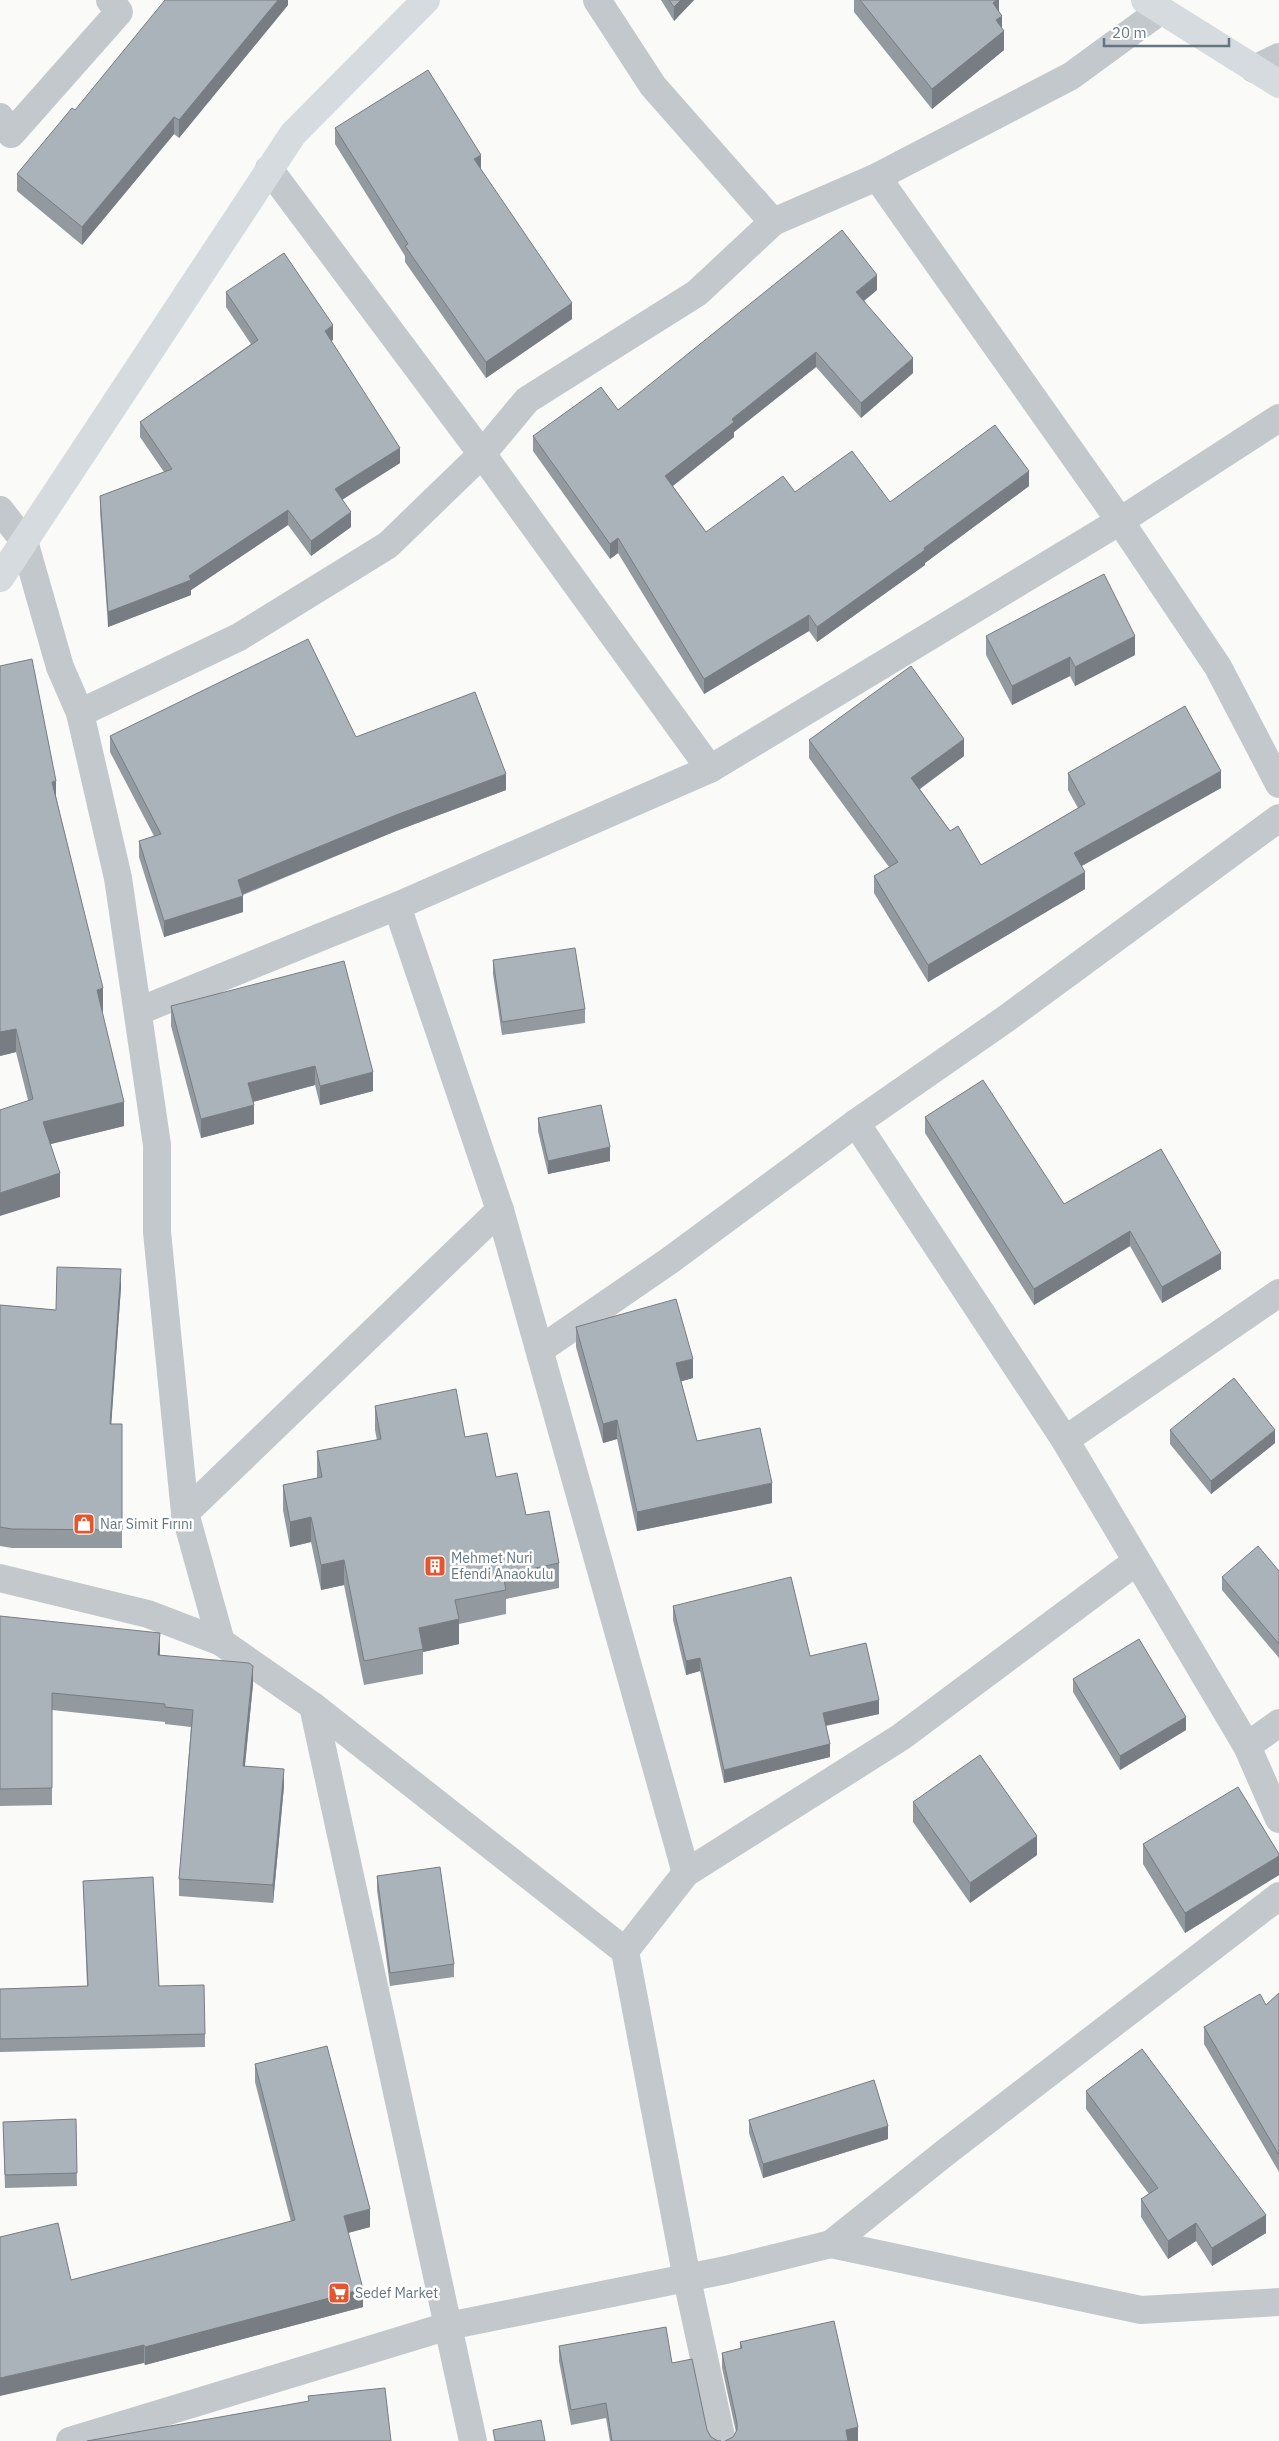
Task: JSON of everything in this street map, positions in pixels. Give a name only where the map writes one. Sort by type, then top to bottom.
[{"type":"street","points":[[0,117],[11,134],[119,12],[110,0]]},
{"type":"street","points":[[0,578],[293,134],[426,0]]},
{"type":"street","points":[[597,0],[653,86],[773,222]]},
{"type":"street","points":[[80,713],[239,637],[388,545],[482,454],[527,400],[697,294],[773,222],[877,177],[1071,76],[1152,5],[1279,84]]},
{"type":"street","points":[[1254,69],[1279,57]]},
{"type":"street","points":[[269,169],[482,454],[710,769]]},
{"type":"street","points":[[877,177],[1120,521],[1218,667],[1279,784]]},
{"type":"street","points":[[139,1011],[397,906],[710,769],[1120,521],[1279,418]]},
{"type":"street","points":[[0,510],[24,541],[60,667],[80,713],[118,878],[139,1011],[156,1145],[157,1232],[186,1513],[222,1642]]},
{"type":"street","points":[[541,1349],[669,1261],[856,1122],[1007,1018],[1279,818]]},
{"type":"street","points":[[397,906],[500,1210],[541,1349],[686,1873]]},
{"type":"street","points":[[856,1122],[1065,1440],[1247,1746],[1279,1819]]},
{"type":"street","points":[[186,1513],[500,1210]]},
{"type":"street","points":[[1065,1440],[1279,1293]]},
{"type":"street","points":[[625,1951],[686,1873],[901,1737],[1137,1561]]},
{"type":"street","points":[[0,1578],[148,1614],[222,1642],[313,1706],[625,1951],[687,2278],[722,2441]]},
{"type":"street","points":[[313,1706],[473,2441]]},
{"type":"street","points":[[1247,1746],[1279,1723]]},
{"type":"street","points":[[831,2244],[946,2152],[1279,1896]]},
{"type":"street","points":[[70,2441],[448,2326],[687,2278],[831,2244],[1141,2310],[1279,2302]]},
{"type":"building","points":[[165,0],[278,0],[179,120],[174,117],[82,227],[17,174],[72,108],[75,110]]},
{"type":"building","points":[[669,0],[681,0],[674,7]]},
{"type":"building","points":[[860,0],[997,0],[993,3],[1002,16],[996,20],[1004,31],[932,89]]},
{"type":"building","points":[[428,70],[481,155],[474,159],[572,303],[486,362],[405,246],[408,244],[335,128]]},
{"type":"building","points":[[842,230],[877,275],[856,292],[913,358],[861,403],[816,352],[732,419],[734,422],[665,476],[706,532],[783,476],[795,492],[852,451],[890,502],[995,425],[1029,471],[924,548],[925,550],[817,627],[809,615],[704,679],[618,538],[610,544],[533,436],[601,387],[618,410]]},
{"type":"building","points":[[284,253],[333,325],[325,331],[400,448],[335,489],[351,512],[311,541],[288,510],[189,576],[191,580],[108,612],[100,496],[172,469],[140,422],[258,340],[226,292]]},
{"type":"building","points":[[1104,574],[1135,636],[1075,667],[1070,657],[1012,686],[986,636]]},
{"type":"building","points":[[308,639],[356,737],[475,692],[506,774],[396,815],[238,880],[243,896],[164,921],[139,841],[161,834],[110,736]]},
{"type":"building","points":[[32,659],[56,781],[52,782],[103,988],[97,990],[124,1102],[43,1122],[60,1173],[0,1193],[0,1110],[33,1099],[16,1029],[0,1032],[0,666]]},
{"type":"building","points":[[911,666],[964,739],[911,778],[950,831],[958,826],[981,865],[1085,804],[1068,773],[1185,706],[1221,771],[1074,853],[1085,872],[928,965],[874,876],[898,862],[809,740]]},
{"type":"building","points":[[575,948],[585,1009],[502,1022],[493,960]]},
{"type":"building","points":[[344,961],[373,1072],[320,1086],[315,1066],[248,1083],[254,1105],[201,1119],[171,1006]]},
{"type":"building","points":[[983,1080],[1064,1204],[1161,1149],[1221,1253],[1162,1287],[1130,1231],[1034,1289],[925,1117]]},
{"type":"building","points":[[601,1105],[610,1147],[548,1161],[538,1118]]},
{"type":"building","points":[[57,1267],[121,1269],[110,1424],[122,1424],[122,1530],[12,1529],[0,1527],[0,1305],[56,1310]]},
{"type":"building","points":[[676,1299],[693,1359],[676,1363],[697,1441],[760,1428],[772,1483],[637,1512],[617,1420],[603,1424],[576,1327]]},
{"type":"building","points":[[1234,1378],[1275,1430],[1211,1481],[1170,1430]]},
{"type":"building","name":"Mehmet Nuri Efendi Anaokulu","points":[[456,1389],[465,1437],[487,1433],[496,1477],[517,1473],[526,1515],[549,1511],[559,1563],[503,1575],[506,1590],[455,1600],[459,1619],[419,1628],[423,1649],[364,1661],[344,1560],[321,1565],[311,1517],[290,1522],[283,1485],[322,1477],[317,1451],[381,1439],[375,1406]]},
{"type":"building","points":[[1258,1546],[1279,1571],[1279,1644],[1222,1577]]},
{"type":"building","points":[[791,1577],[810,1656],[866,1643],[879,1700],[823,1713],[830,1744],[724,1770],[700,1658],[686,1661],[673,1606]]},
{"type":"building","points":[[0,1616],[160,1633],[158,1655],[249,1663],[253,1666],[243,1766],[284,1769],[273,1885],[179,1879],[193,1710],[165,1707],[165,1704],[52,1693],[52,1788],[0,1789]]},
{"type":"building","points":[[1139,1639],[1186,1717],[1120,1756],[1073,1679]]},
{"type":"building","points":[[980,1755],[1037,1836],[970,1883],[913,1802]]},
{"type":"building","points":[[1238,1787],[1279,1856],[1185,1913],[1143,1844]]},
{"type":"building","points":[[440,1867],[454,1964],[390,1973],[377,1876]]},
{"type":"building","points":[[153,1877],[159,1986],[204,1985],[205,2034],[0,2039],[0,1989],[88,1986],[83,1881]]},
{"type":"building","points":[[1279,1993],[1279,2155],[1204,2027],[1260,1994],[1266,2005]]},
{"type":"building","points":[[327,2046],[370,2209],[344,2216],[363,2289],[145,2347],[144,2345],[0,2378],[0,2237],[58,2223],[71,2280],[295,2220],[255,2064]]},
{"type":"building","points":[[1142,2049],[1266,2215],[1212,2248],[1196,2223],[1168,2241],[1141,2199],[1158,2188],[1086,2091]]},
{"type":"building","points":[[874,2080],[888,2126],[763,2164],[749,2120]]},
{"type":"building","points":[[76,2119],[77,2173],[5,2175],[3,2122]]},
{"type":"building","points":[[834,2321],[858,2427],[846,2430],[848,2441],[725,2441],[733,2437],[737,2430],[737,2423],[722,2353],[742,2348],[740,2342]]},
{"type":"building","points":[[666,2327],[672,2363],[692,2359],[707,2430],[711,2437],[718,2441],[612,2441],[606,2403],[571,2410],[559,2346]]},
{"type":"building","points":[[385,2388],[391,2441],[87,2441],[309,2401],[308,2396]]},
{"type":"building","points":[[541,2420],[545,2441],[495,2441],[493,2430]]},
{"type":"place","name":"Nar Simit Fırını","points":[[84,1524]]},
{"type":"place","name":"Mehmet Nuri Efendi Anaokulu","points":[[435,1566]]},
{"type":"place","name":"Sedef Market","points":[[339,2293]]}]
